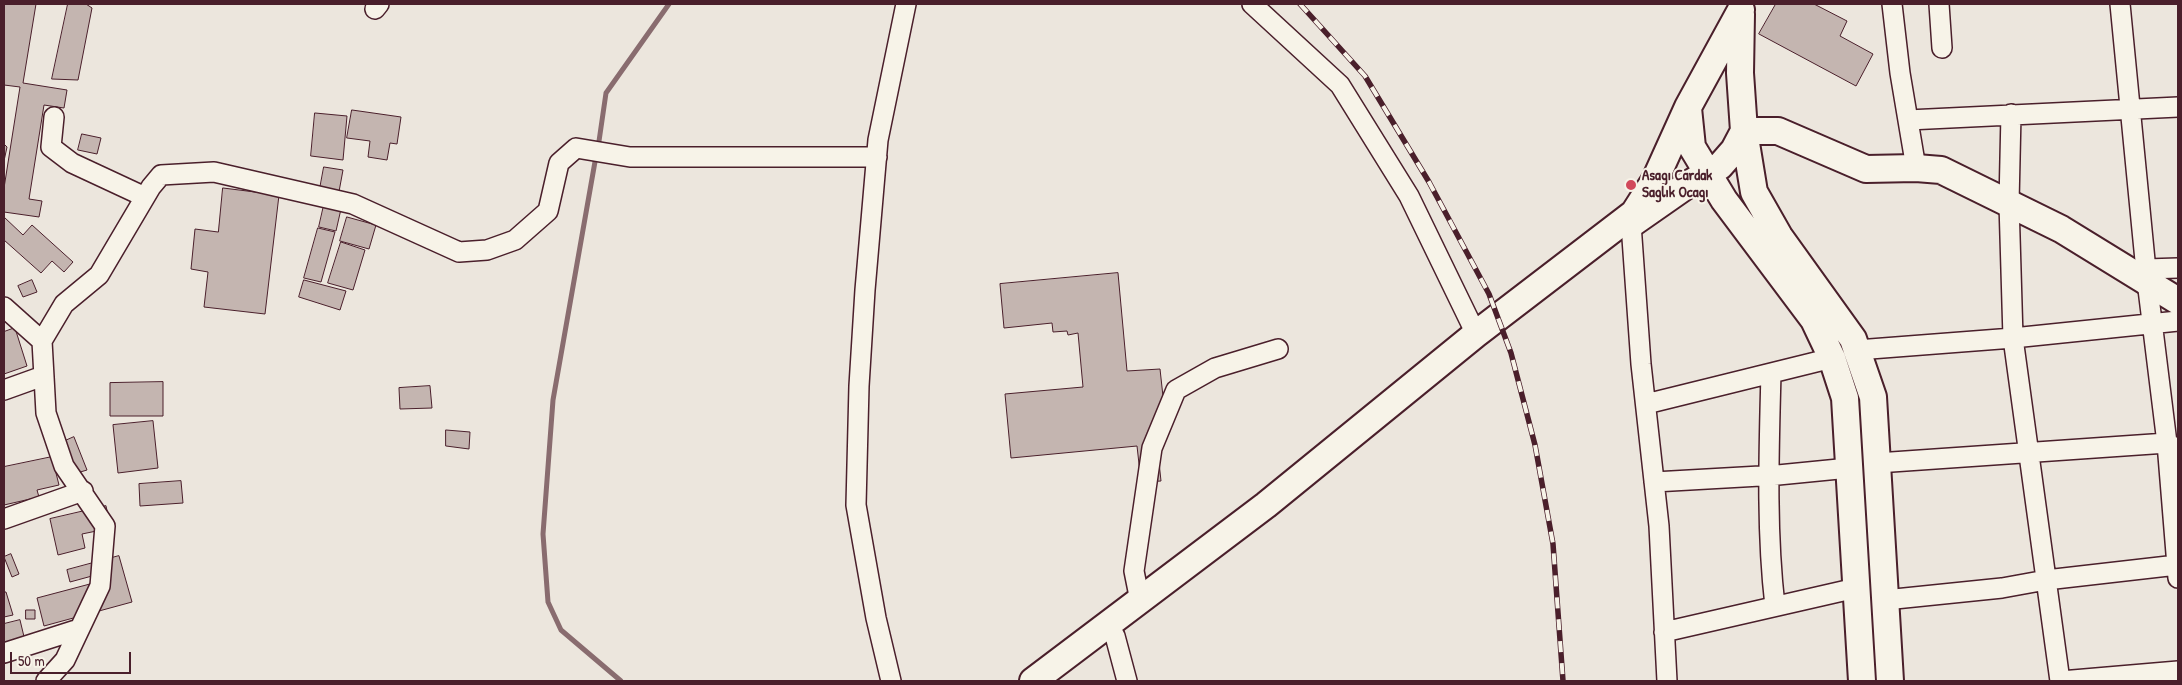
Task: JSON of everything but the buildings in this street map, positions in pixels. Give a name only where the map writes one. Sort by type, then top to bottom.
[{"type":"main road","points":[[1033,681],[1266,505],[1476,334],[1634,213],[1655,180],[1688,108],[1741,6]]},
{"type":"main road","points":[[1741,6],[1740,74],[1744,131],[1754,192],[1779,236],[1853,339],[1873,397],[1890,681]]},
{"type":"main road","points":[[1688,108],[1692,147],[1707,174],[1724,200],[1814,320],[1832,358],[1844,398],[1862,681]]},
{"type":"main road","points":[[1744,131],[1778,131],[1866,169],[1916,168],[1941,170],[2061,229],[2146,275],[2178,301]]},
{"type":"main road","points":[[1056,681],[1462,363],[1631,224],[1687,185],[1720,166],[1734,150],[1744,131]]},
{"type":"street","points":[[891,681],[876,618],[856,505],[859,376],[864,290],[878,140],[906,4]]},
{"type":"street","points":[[1252,4],[1340,85],[1409,196],[1476,334]]},
{"type":"street","points":[[1892,4],[1916,168]]},
{"type":"street","points":[[1939,4],[1942,48]]},
{"type":"street","points":[[1885,600],[2002,588],[2046,580],[2178,572],[2173,446],[2152,324],[2146,275],[2120,4]]},
{"type":"street","points":[[1908,120],[2178,107]]},
{"type":"street","points":[[2011,114],[2008,203],[2013,338],[2061,681],[2178,671]]},
{"type":"street","points":[[54,117],[51,147],[72,163],[144,197]]},
{"type":"street","points":[[46,681],[65,660],[100,586],[105,526],[83,491],[64,466],[49,422],[46,413],[42,341],[64,304],[99,275],[144,197],[160,174],[214,172],[353,204],[458,252],[487,250],[515,240],[548,211],[559,164],[576,148],[630,157],[877,157]]},
{"type":"street","points":[[1631,224],[1646,404],[1659,526],[1667,681]]},
{"type":"street","points":[[2146,275],[2178,268]]},
{"type":"street","points":[[4,307],[42,341]]},
{"type":"street","points":[[1857,350],[2013,338],[2178,321]]},
{"type":"street","points":[[1140,600],[1134,571],[1152,448],[1176,390],[1215,368],[1278,349]]},
{"type":"street","points":[[1646,404],[1832,358]]},
{"type":"street","points":[[1771,373],[1768,476],[1771,570],[1775,606]]},
{"type":"street","points":[[4,390],[43,376]]},
{"type":"street","points":[[1877,463],[2029,452],[2173,446]]},
{"type":"street","points":[[1654,482],[1768,476],[1849,468]]},
{"type":"street","points":[[4,519],[83,491]]},
{"type":"street","points":[[1664,632],[1856,588]]},
{"type":"street","points":[[4,653],[79,629]]},
{"type":"street","points":[[1115,636],[1127,681]]},
{"type":"waterway","points":[[598,148],[606,93],[669,4]]},
{"type":"waterway","points":[[596,156],[553,400],[543,534],[548,602],[561,630],[621,681]]},
{"type":"railway","points":[[1300,4],[1365,76],[1429,182],[1489,294],[1511,353],[1535,445],[1553,544],[1563,681]]},
{"type":"place","name":"Asagı Cardak Saglık Ocagı","points":[[1631,185]]}]
